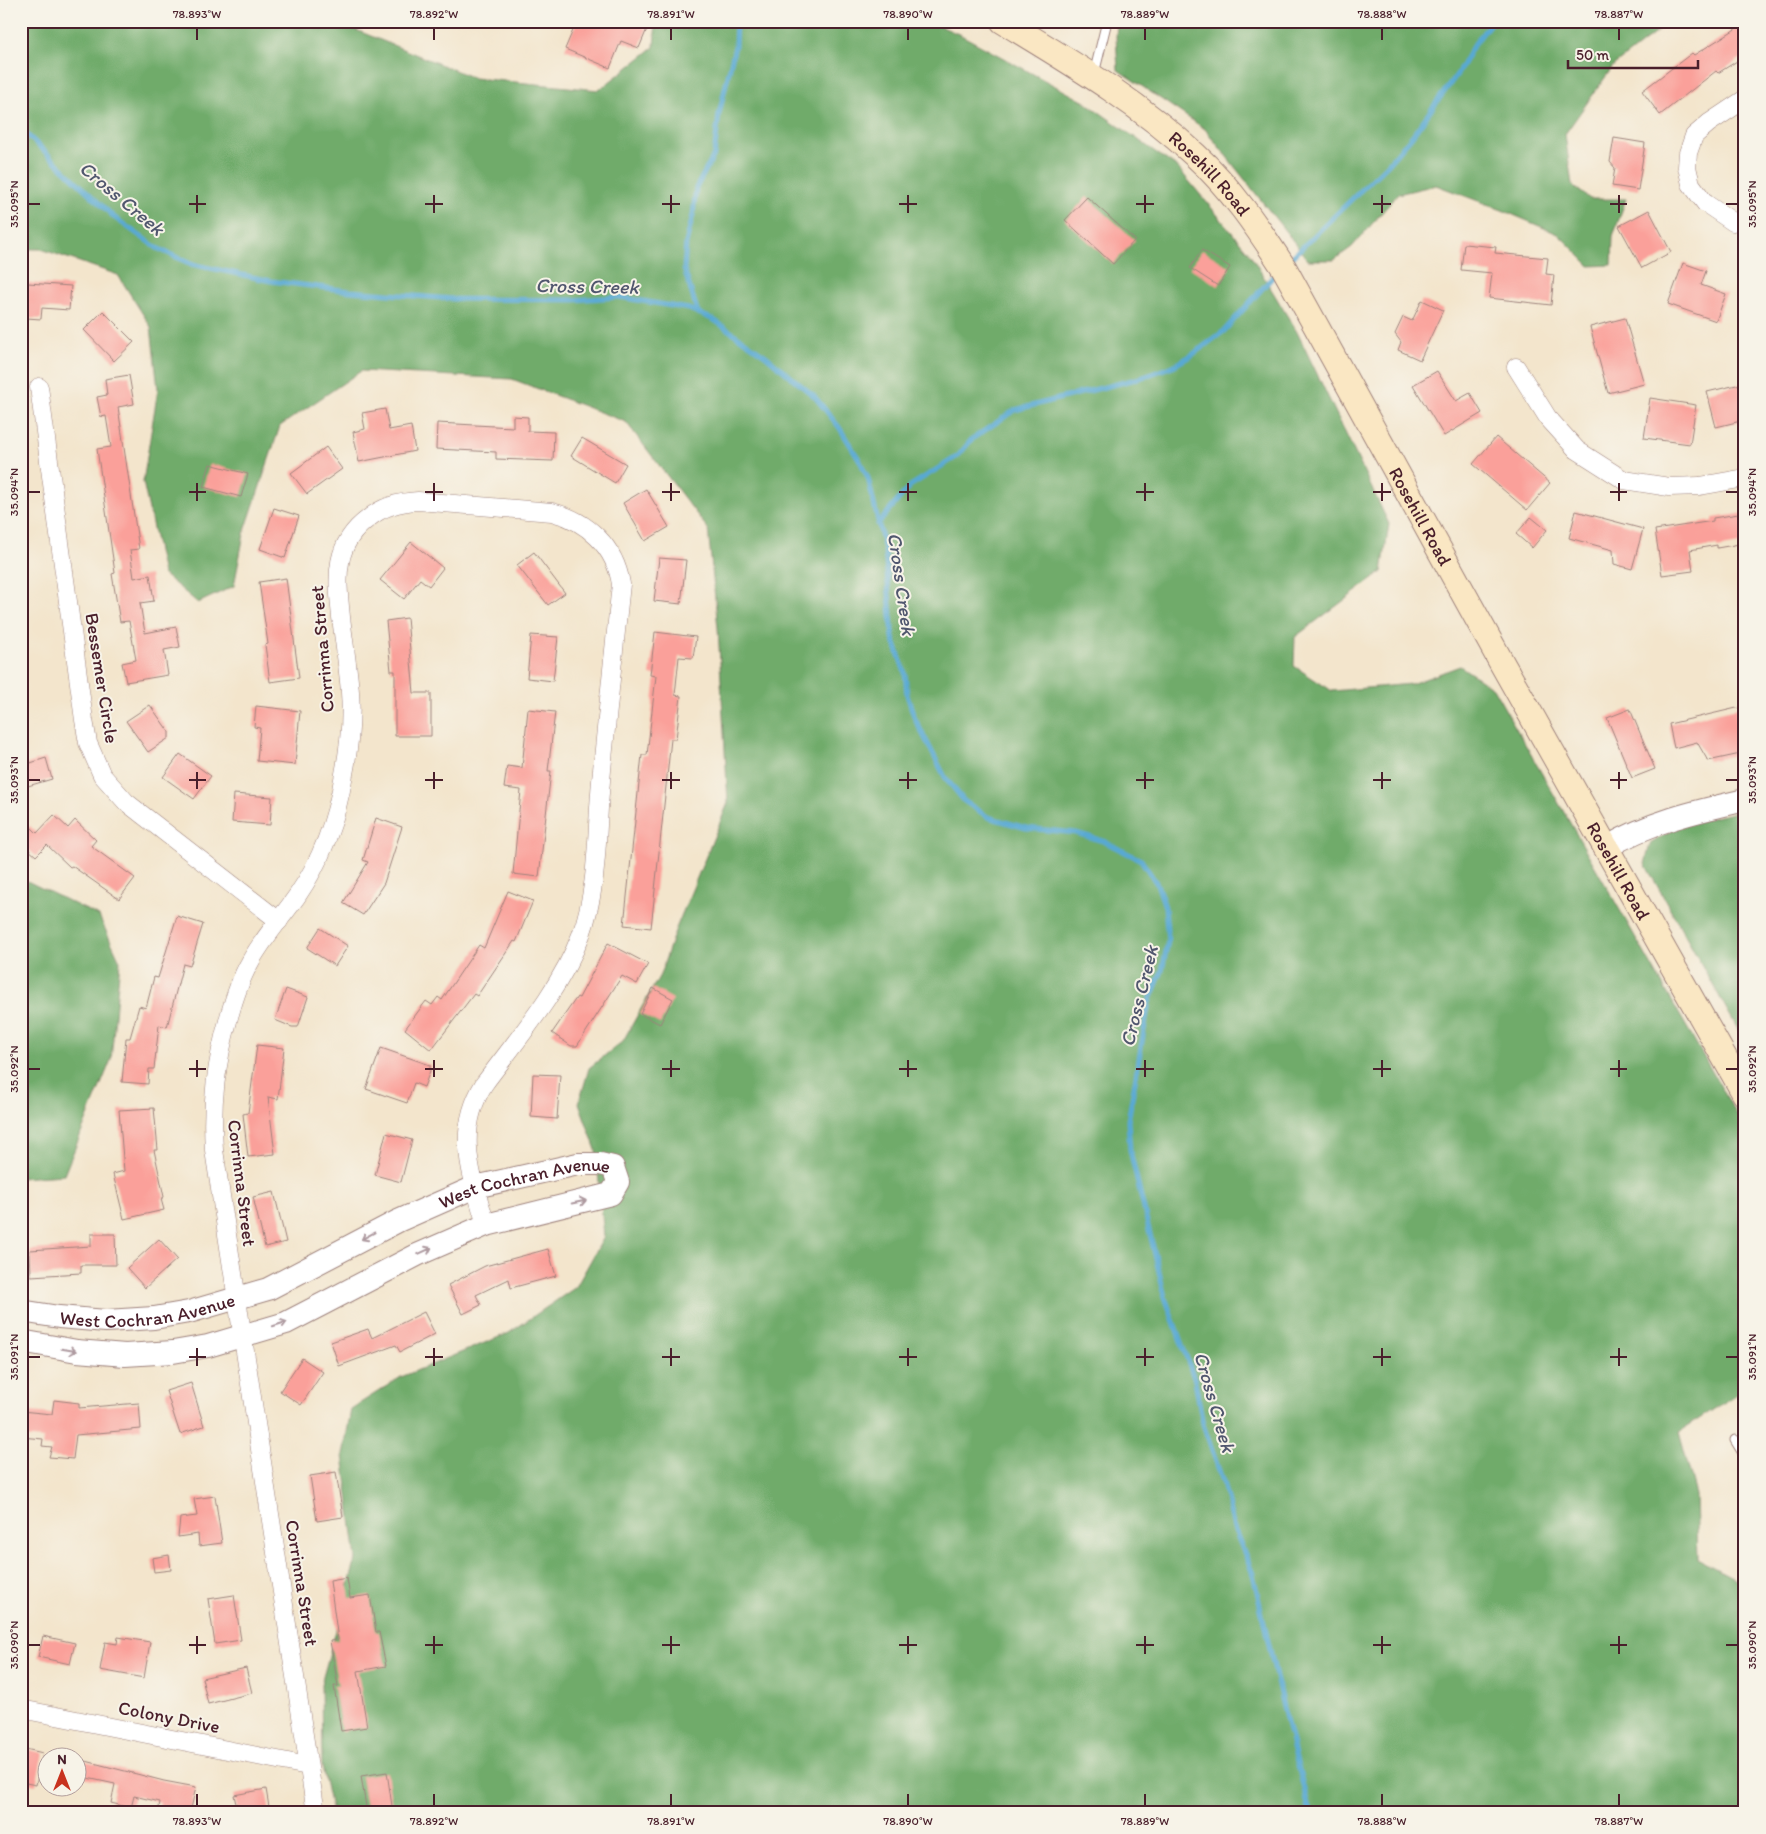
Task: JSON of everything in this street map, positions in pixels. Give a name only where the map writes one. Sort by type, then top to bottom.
[{"type":"main road","name":"Rosehill Road","points":[[1003,21],[1094,76],[1147,114],[1196,156],[1229,191],[1259,228],[1284,268],[1504,667],[1745,1094]]},
{"type":"street","points":[[1733,222],[1705,203],[1691,184],[1687,167],[1694,136],[1709,123],[1745,99]]},
{"type":"street","points":[[1516,367],[1548,418],[1578,450],[1624,480],[1669,487],[1700,486],[1745,478]]},
{"type":"street","name":"Bessemer Circle","points":[[39,387],[84,720],[92,754],[102,776],[126,802],[279,921]]},
{"type":"street","name":"Corrinna Street","points":[[316,1813],[214,1150],[212,1115],[215,1079],[221,1044],[234,999],[248,966],[260,945],[298,894],[316,863],[337,808],[345,773],[350,702],[338,574],[343,550],[355,530],[363,522],[383,509],[400,503],[418,501],[552,512],[574,519],[594,533],[609,551],[619,572],[621,584],[601,782],[595,876],[591,899],[581,934],[561,977],[478,1094],[469,1116],[466,1140],[469,1164],[486,1225]]},
{"type":"street","points":[[1606,848],[1637,832],[1693,812],[1745,800]]},
{"type":"street","name":"West Cochran Avenue","points":[[21,1311],[59,1317],[106,1320],[154,1318],[189,1312],[237,1300],[268,1289],[398,1221],[475,1187],[578,1164],[600,1164],[613,1167],[618,1182],[611,1194],[486,1225],[417,1255],[286,1323],[208,1346],[173,1352],[125,1354],[78,1351],[21,1341]]},
{"type":"street","name":"Colony Drive","points":[[21,1709],[308,1766]]},
{"type":"lane","points":[[1094,76],[1107,21]]},
{"type":"lane","points":[[1735,1440],[1745,1456]]},
{"type":"green space","points":[[21,21],[343,21],[351,28],[474,78],[599,90],[654,47],[656,21],[928,21],[961,35],[1085,102],[1178,168],[1250,254],[1297,332],[1389,524],[1382,572],[1295,637],[1294,666],[1332,691],[1411,684],[1460,666],[1493,688],[1745,1129],[1745,1389],[1679,1432],[1696,1495],[1698,1559],[1745,1584],[1745,1813],[332,1813],[322,1766],[321,1684],[356,1559],[343,1455],[351,1409],[401,1377],[509,1333],[576,1287],[604,1237],[596,1150],[579,1103],[589,1068],[623,1041],[660,975],[675,931],[728,803],[718,628],[708,529],[626,422],[512,379],[361,371],[280,426],[244,534],[234,586],[198,603],[163,574],[143,482],[158,389],[151,327],[118,275],[41,249],[21,249]]},
{"type":"green space","points":[[1117,21],[1671,21],[1614,65],[1565,134],[1572,185],[1590,199],[1626,199],[1613,236],[1612,265],[1590,266],[1558,234],[1436,185],[1398,194],[1352,247],[1334,260],[1308,260],[1205,129],[1118,70]]},
{"type":"green space","points":[[1745,810],[1745,1042],[1645,864],[1650,844],[1681,825]]},
{"type":"green space","points":[[21,878],[99,916],[120,961],[111,1060],[64,1175],[21,1178]]},
{"type":"building","points":[[577,21],[629,21],[647,29],[639,48],[621,41],[610,68],[565,49]]},
{"type":"building","points":[[1745,23],[1745,56],[1718,73],[1716,71],[1660,115],[1642,91],[1692,53],[1694,55]]},
{"type":"building","points":[[1614,138],[1645,143],[1638,190],[1612,186],[1615,168],[1610,162]]},
{"type":"building","points":[[1087,197],[1135,240],[1113,264],[1065,220]]},
{"type":"building","points":[[1649,210],[1671,252],[1642,268],[1619,226]]},
{"type":"building","points":[[1464,244],[1496,247],[1495,253],[1548,258],[1546,274],[1554,275],[1551,305],[1489,298],[1492,273],[1461,270]]},
{"type":"building","points":[[1202,250],[1230,267],[1218,286],[1190,268]]},
{"type":"building","points":[[1683,263],[1706,271],[1701,285],[1726,294],[1716,321],[1668,304]]},
{"type":"building","points":[[28,283],[71,286],[69,310],[42,308],[41,319],[26,318]]},
{"type":"building","points":[[1422,300],[1443,310],[1420,360],[1398,350],[1401,342],[1395,334],[1403,317],[1412,321]]},
{"type":"building","points":[[103,311],[134,342],[114,361],[84,330]]},
{"type":"building","points":[[1625,318],[1644,384],[1608,393],[1590,327]]},
{"type":"building","points":[[1437,371],[1456,401],[1470,393],[1482,413],[1444,436],[1413,385]]},
{"type":"building","points":[[129,375],[134,404],[118,407],[139,549],[130,550],[134,578],[150,575],[154,601],[140,603],[145,633],[176,627],[180,647],[164,650],[168,675],[126,682],[122,663],[136,660],[129,621],[120,622],[112,574],[115,573],[97,449],[111,447],[106,416],[101,417],[97,397],[107,395],[105,379]]},
{"type":"building","points":[[1745,383],[1745,420],[1716,427],[1707,392]]},
{"type":"building","points":[[1650,398],[1696,405],[1690,444],[1644,438]]},
{"type":"building","points":[[385,409],[389,430],[411,426],[415,451],[359,462],[353,432],[365,429],[362,413]]},
{"type":"building","points":[[513,416],[528,417],[528,431],[554,432],[553,461],[496,459],[496,452],[436,449],[437,423],[513,427]]},
{"type":"building","points":[[1496,437],[1550,483],[1527,510],[1473,464]]},
{"type":"building","points":[[582,438],[626,464],[615,483],[571,456]]},
{"type":"building","points":[[326,447],[342,469],[307,494],[291,473]]},
{"type":"building","points":[[210,464],[248,474],[241,497],[203,487]]},
{"type":"building","points":[[646,489],[669,527],[645,541],[623,503]]},
{"type":"building","points":[[274,508],[299,516],[285,558],[260,549]]},
{"type":"building","points":[[1576,511],[1643,529],[1632,569],[1614,564],[1613,550],[1569,538]]},
{"type":"building","points":[[1745,513],[1745,543],[1717,548],[1717,545],[1690,550],[1693,571],[1662,575],[1655,530],[1713,521],[1713,518]]},
{"type":"building","points":[[1531,517],[1547,530],[1532,548],[1516,534]]},
{"type":"building","points":[[411,542],[443,568],[429,586],[420,579],[404,599],[380,580]]},
{"type":"building","points":[[534,552],[565,593],[548,605],[517,565]]},
{"type":"building","points":[[659,558],[686,560],[681,604],[654,601]]},
{"type":"building","points":[[286,578],[299,678],[270,682],[265,645],[268,644],[259,582]]},
{"type":"building","points":[[407,618],[414,693],[431,693],[431,736],[395,736],[395,671],[391,671],[386,621]]},
{"type":"building","points":[[655,632],[696,637],[693,658],[679,657],[675,695],[681,696],[676,739],[671,739],[651,928],[624,925],[642,755],[647,755],[656,676],[650,675]]},
{"type":"building","points":[[531,635],[558,637],[553,681],[527,678]]},
{"type":"building","points":[[150,705],[169,732],[169,738],[148,752],[126,721]]},
{"type":"building","points":[[256,706],[300,711],[295,765],[257,761],[260,728],[254,727]]},
{"type":"building","points":[[1745,706],[1745,753],[1708,761],[1697,742],[1674,748],[1669,724]]},
{"type":"building","points":[[528,709],[555,712],[548,771],[551,771],[539,877],[513,874],[521,790],[504,788],[507,766],[522,768]]},
{"type":"building","points":[[1630,709],[1655,769],[1632,778],[1607,718]]},
{"type":"building","points":[[180,754],[211,776],[194,799],[163,777]]},
{"type":"building","points":[[46,758],[52,779],[21,788],[21,766]]},
{"type":"building","points":[[234,794],[272,797],[270,825],[232,822]]},
{"type":"building","points":[[54,815],[68,828],[75,820],[96,840],[91,846],[135,878],[119,899],[72,866],[70,867],[47,845],[36,856],[21,843],[21,835],[30,826],[37,833]]},
{"type":"building","points":[[376,818],[402,827],[384,883],[363,915],[343,903],[368,862],[363,860]]},
{"type":"building","points":[[508,891],[533,901],[516,942],[514,941],[477,996],[474,994],[431,1050],[405,1029],[426,1001],[432,1005],[438,997],[442,1000],[479,945],[484,948]]},
{"type":"building","points":[[177,916],[203,924],[190,966],[183,964],[167,1027],[159,1025],[154,1069],[149,1069],[148,1084],[122,1082],[126,1038],[130,1038],[139,1006],[146,1008],[154,977],[158,978]]},
{"type":"building","points":[[320,928],[348,946],[335,966],[307,948]]},
{"type":"building","points":[[608,943],[648,964],[637,984],[622,976],[577,1046],[571,1046],[552,1033],[577,997],[579,998]]},
{"type":"building","points":[[653,988],[673,999],[660,1024],[640,1014]]},
{"type":"building","points":[[286,989],[308,997],[298,1027],[292,1027],[275,1020]]},
{"type":"building","points":[[257,1045],[284,1048],[278,1099],[268,1097],[275,1154],[248,1157],[243,1114],[248,1113]]},
{"type":"building","points":[[381,1048],[430,1065],[430,1071],[424,1087],[414,1083],[407,1103],[366,1089]]},
{"type":"building","points":[[533,1074],[560,1075],[557,1119],[531,1117]]},
{"type":"building","points":[[154,1108],[158,1150],[154,1150],[164,1197],[161,1199],[164,1210],[124,1219],[113,1174],[124,1171],[119,1110]]},
{"type":"building","points":[[386,1133],[412,1140],[401,1182],[375,1175]]},
{"type":"building","points":[[274,1192],[286,1242],[265,1247],[253,1197]]},
{"type":"building","points":[[91,1234],[115,1234],[116,1265],[81,1265],[81,1273],[31,1276],[30,1250],[91,1246]]},
{"type":"building","points":[[159,1239],[177,1259],[145,1288],[127,1268]]},
{"type":"building","points":[[548,1249],[556,1276],[511,1288],[509,1279],[476,1295],[481,1305],[463,1314],[448,1285],[485,1266]]},
{"type":"building","points":[[424,1312],[435,1334],[400,1352],[396,1345],[339,1366],[331,1342],[368,1329],[372,1338]]},
{"type":"building","points":[[302,1358],[323,1372],[301,1405],[280,1391]]},
{"type":"building","points":[[191,1383],[204,1426],[180,1434],[166,1391]]},
{"type":"building","points":[[54,1400],[79,1403],[79,1408],[139,1403],[141,1429],[76,1435],[73,1459],[49,1457],[52,1447],[42,1446],[43,1439],[21,1437],[21,1411],[52,1414]]},
{"type":"building","points":[[336,1472],[343,1517],[317,1521],[310,1476]]},
{"type":"building","points":[[215,1496],[222,1543],[199,1546],[198,1534],[178,1537],[180,1518],[197,1516],[194,1499]]},
{"type":"building","points":[[169,1555],[171,1570],[154,1572],[152,1558]]},
{"type":"building","points":[[347,1578],[350,1598],[370,1595],[376,1632],[379,1632],[386,1666],[358,1671],[367,1727],[341,1731],[334,1686],[338,1686],[330,1641],[338,1640],[330,1581]]},
{"type":"building","points":[[234,1595],[241,1640],[215,1644],[208,1599]]},
{"type":"building","points":[[43,1636],[75,1643],[70,1664],[38,1657]]},
{"type":"building","points":[[118,1637],[150,1642],[144,1678],[100,1670],[105,1642],[117,1644]]},
{"type":"building","points":[[246,1668],[252,1693],[208,1704],[202,1678]]},
{"type":"building","points":[[21,1748],[38,1752],[36,1785],[21,1782]]},
{"type":"building","points":[[88,1762],[196,1787],[190,1813],[158,1813],[160,1802],[134,1796],[131,1808],[111,1803],[115,1784],[88,1778]]},
{"type":"building","points":[[387,1772],[393,1813],[367,1813],[361,1776]]},
{"type":"building","points":[[266,1789],[270,1813],[238,1813],[234,1795]]},
{"type":"waterway","points":[[698,313],[684,269],[686,243],[693,215],[696,188],[714,155],[719,114],[735,46],[736,21]]},
{"type":"waterway","points":[[1287,262],[1387,165],[1412,136],[1458,73],[1473,46],[1492,21]]},
{"type":"waterway","name":"Cross Creek","points":[[21,129],[115,218],[157,248],[191,264],[271,281],[350,291],[453,299],[573,300],[619,297],[689,309],[714,320],[766,356],[815,397],[839,427],[859,459],[868,478],[885,551],[893,638],[905,673],[907,695],[915,719],[945,777],[964,801],[988,817],[1026,828],[1076,833],[1103,841],[1141,860],[1157,884],[1165,907],[1168,941],[1162,971],[1149,1002],[1128,1121],[1130,1150],[1165,1297],[1195,1381],[1203,1424],[1223,1482],[1234,1528],[1253,1574],[1283,1707],[1310,1813]]},
{"type":"waterway","points":[[878,524],[910,486],[958,456],[972,439],[1015,410],[1140,378],[1173,366],[1192,355],[1224,331],[1278,271]]}]
